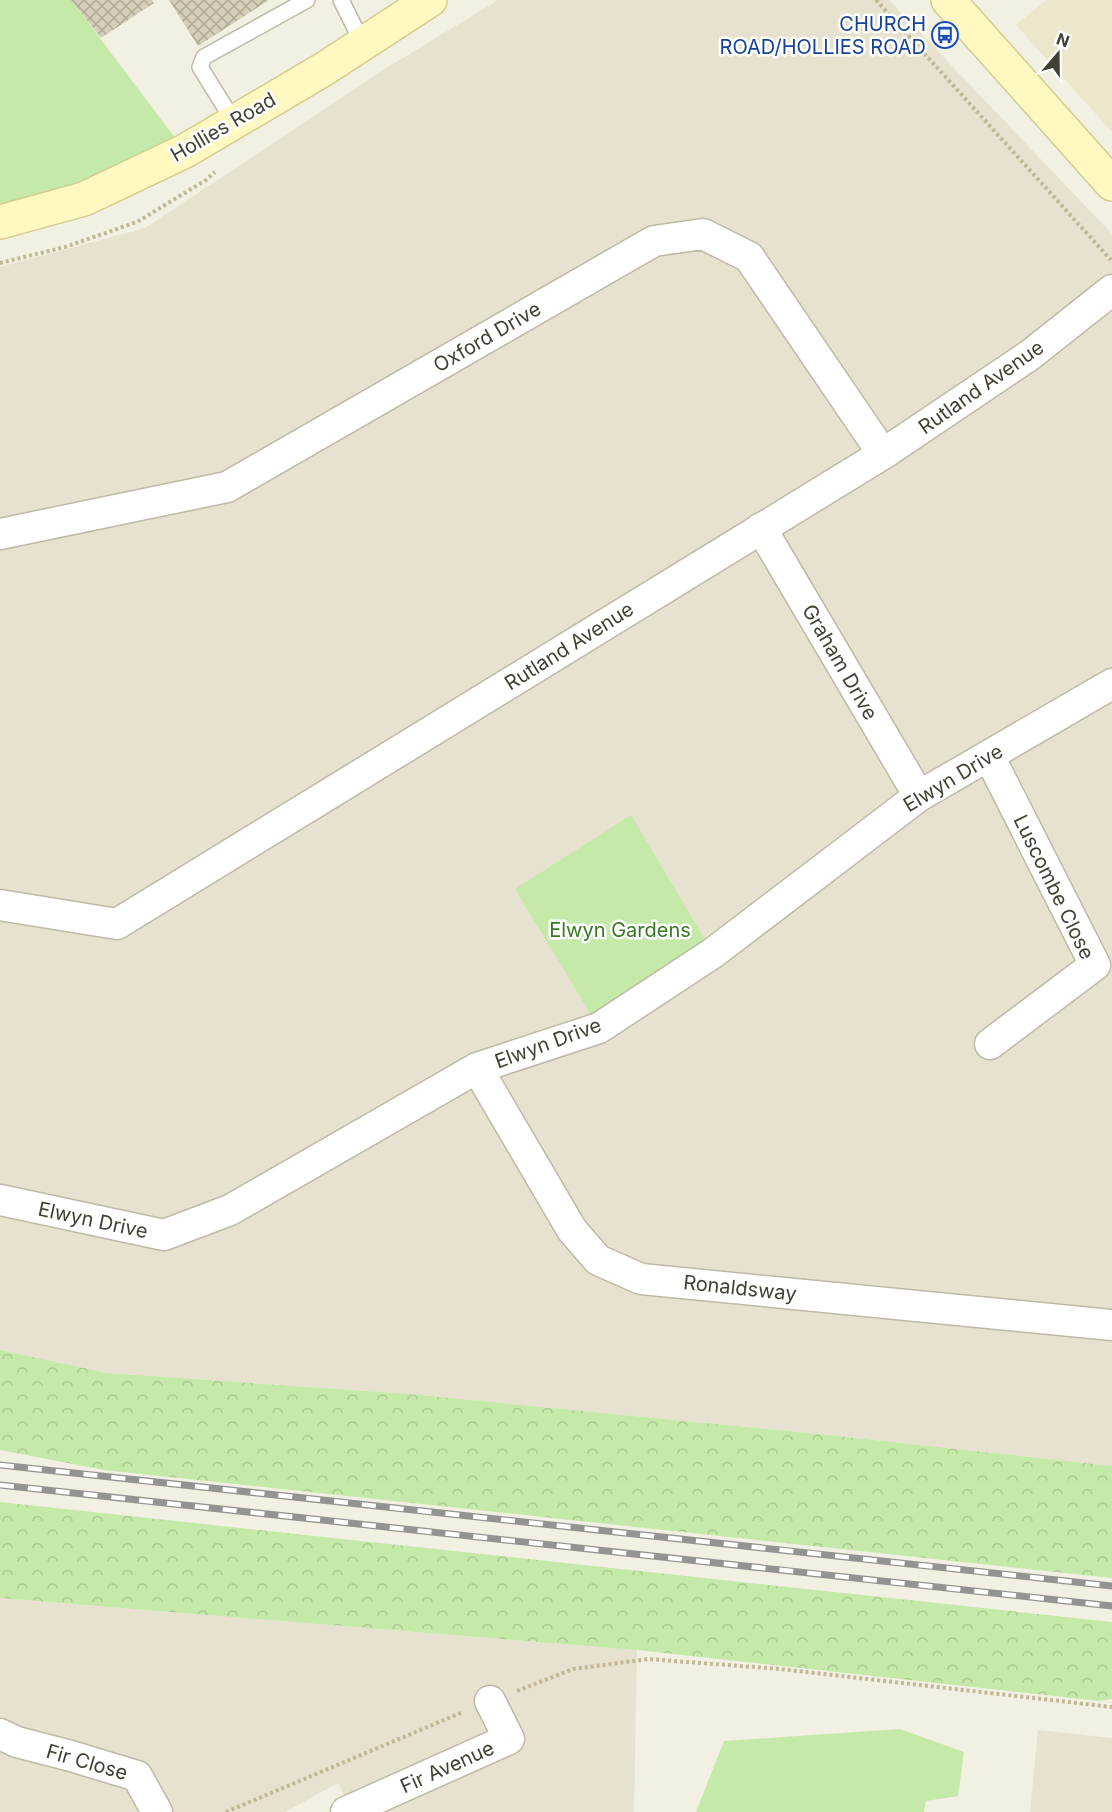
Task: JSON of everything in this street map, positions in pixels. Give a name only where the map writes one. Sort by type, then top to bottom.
[{"type":"street","name":"Hollies Road","points":[[0,222],[84,199],[185,151],[324,69],[430,0]]},
{"type":"street","points":[[948,0],[1112,184]]},
{"type":"street","name":"Oxford Drive","points":[[0,534],[227,487],[654,241],[703,234],[749,257],[883,454]]},
{"type":"street","name":"Rutland Avenue","points":[[0,905],[117,924],[883,454],[1030,354],[1112,290]]},
{"type":"street","name":"Graham Drive","points":[[761,528],[919,796]]},
{"type":"street","name":"Elwyn Drive","points":[[0,1200],[164,1235],[230,1210],[477,1068],[598,1028],[713,953],[919,796],[1112,684]]},
{"type":"street","name":"Luscombe Close","points":[[989,756],[1095,965],[990,1044]]},
{"type":"street","name":"Ronaldsway","points":[[477,1068],[572,1230],[598,1260],[641,1279],[1112,1325]]},
{"type":"street","name":"Fir Avenue","points":[[346,1812],[509,1739],[490,1701]]},
{"type":"street","name":"Fir Close","points":[[0,1734],[17,1742],[137,1776],[157,1812]]},
{"type":"lane","points":[[234,122],[200,67],[201,62],[204,57],[307,0]]},
{"type":"lane","points":[[341,0],[363,44]]},
{"type":"path","points":[[876,0],[1112,261]]},
{"type":"path","points":[[226,1812],[490,1701],[573,1669],[648,1659],[780,1669],[1112,1707]]},
{"type":"shaded area","points":[[498,0],[889,0],[1112,234],[1112,1466],[819,1434],[409,1394],[107,1373],[0,1350],[0,267],[145,228],[380,72]]},
{"type":"shaded area","points":[[1046,0],[1112,0],[1112,132],[1016,25]]},
{"type":"shaded area","points":[[0,1598],[637,1650],[634,1812],[352,1812],[338,1783],[285,1812],[0,1812]]},
{"type":"shaded area","points":[[1038,1730],[1112,1738],[1112,1812],[1030,1812]]},
{"type":"green space","points":[[0,0],[71,0],[185,151],[0,222]]},
{"type":"green space","name":"Elwyn Gardens","points":[[631,815],[713,953],[599,1028],[515,889]]},
{"type":"green space","points":[[0,1350],[107,1373],[409,1394],[819,1434],[1112,1466],[1112,1578],[104,1470],[0,1450]]},
{"type":"green space","points":[[0,1502],[1112,1622],[1112,1699],[1099,1701],[637,1650],[0,1598]]},
{"type":"green space","points":[[900,1729],[964,1752],[958,1796],[926,1801],[924,1812],[696,1812],[724,1741]]},
{"type":"building","points":[[71,0],[152,0],[154,3],[101,38]]},
{"type":"building","points":[[169,0],[269,0],[198,46]]},
{"type":"railway","points":[[0,1465],[1112,1586]]},
{"type":"railway","points":[[0,1485],[1112,1606]]},
{"type":"place","name":"CHURCH ROAD/HOLLIES ROAD","points":[[945,35]]}]
